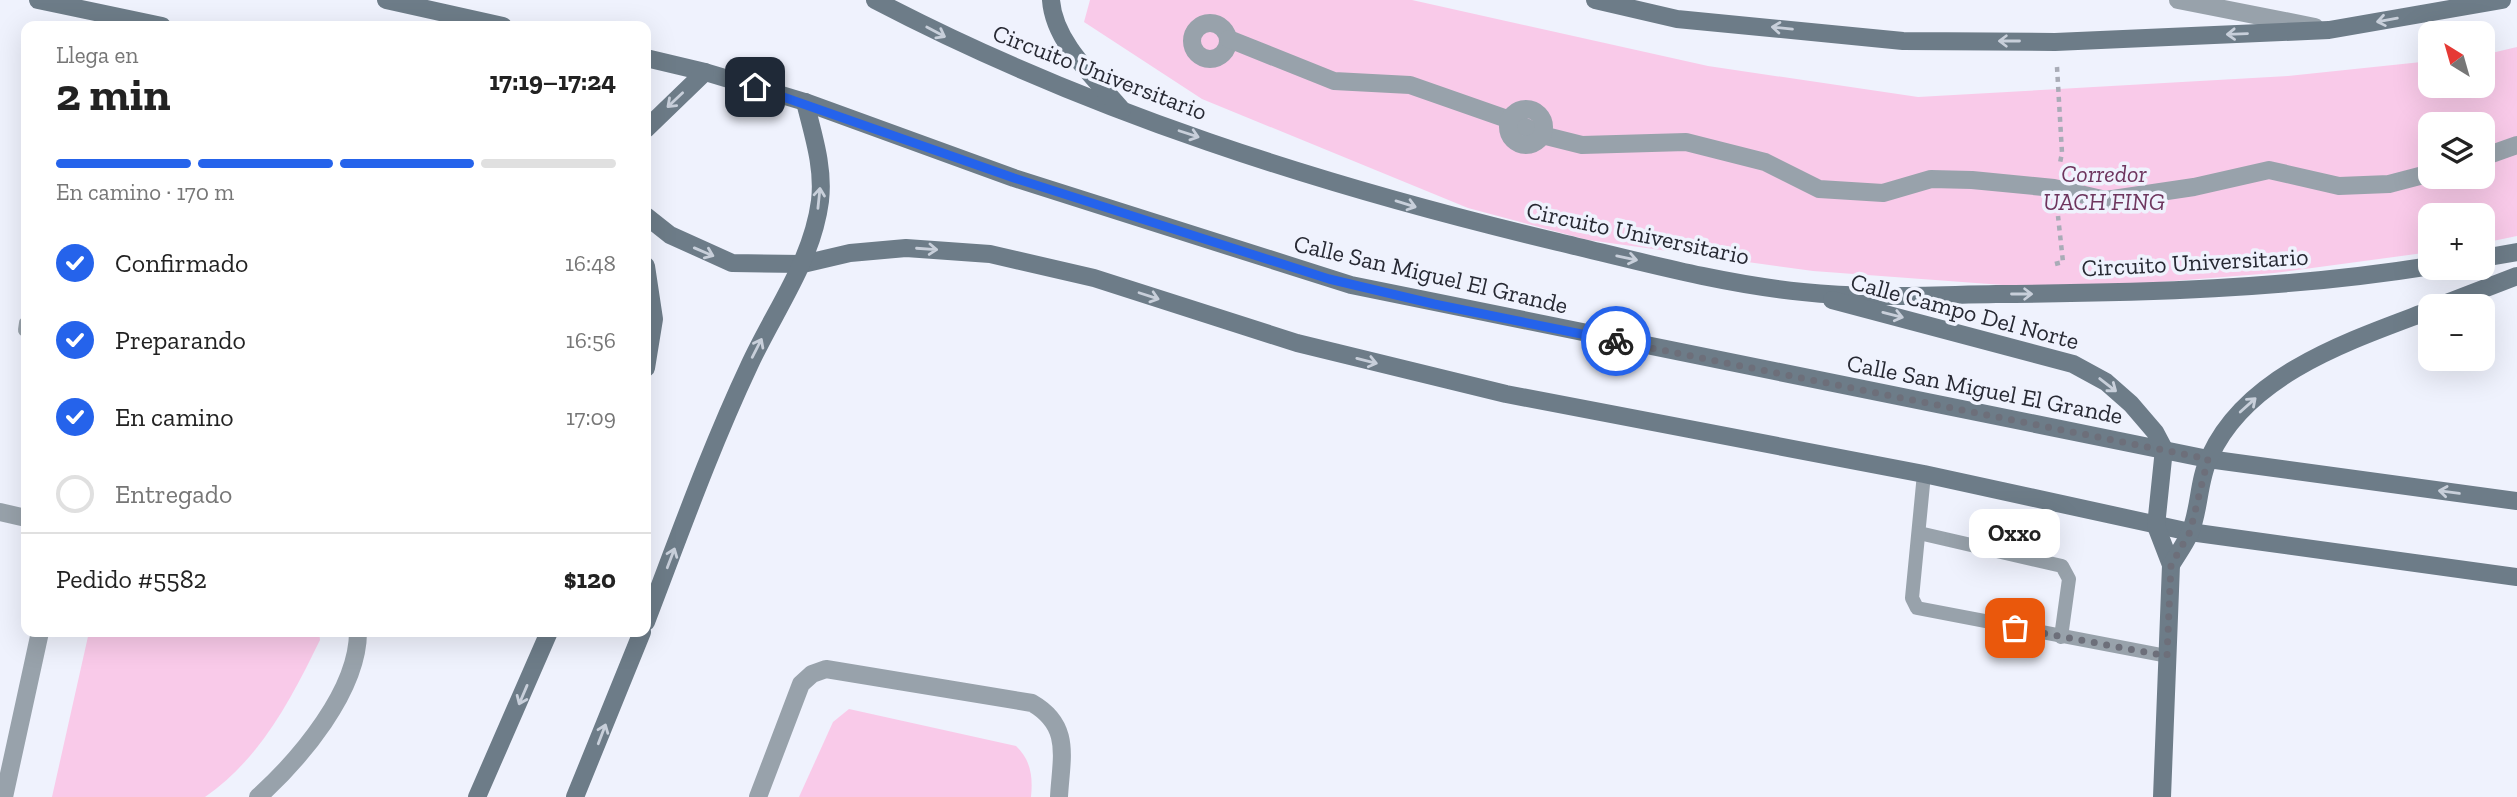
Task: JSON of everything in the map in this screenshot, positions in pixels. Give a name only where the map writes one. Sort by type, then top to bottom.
[{"type":"street","points":[[38,0],[99,20]]},
{"type":"street","points":[[386,0],[480,21]]},
{"type":"street","name":"Circuito Universitario","points":[[875,0],[953,41],[1125,113],[1430,212],[1669,267],[1803,292],[2062,294],[2245,287],[2418,267]]},
{"type":"street","points":[[1051,0],[1059,28],[1073,52],[1125,113]]},
{"type":"street","points":[[1595,0],[1677,19],[1903,41],[2055,42],[2329,30],[2502,0]]},
{"type":"street","points":[[2178,0],[2329,30]]},
{"type":"street","points":[[1229,39],[1334,81],[1410,85],[1510,120],[1542,135],[1582,145],[1686,142],[1765,162],[1819,189],[1882,193],[1931,179],[1972,180],[2054,188],[2106,200],[2194,187],[2269,170],[2339,186],[2389,184],[2418,176]]},
{"type":"street","name":"Calle San Miguel El Grande","points":[[651,59],[705,72],[805,102],[1014,178],[1351,285],[2208,459],[2517,501]]},
{"type":"street","points":[[651,124],[705,72]]},
{"type":"street","points":[[651,609],[744,375],[803,264],[814,232],[821,179],[805,102]]},
{"type":"street","points":[[2495,153],[2517,145]]},
{"type":"street","points":[[651,220],[670,235],[732,263],[803,264],[850,253],[906,248],[990,254],[1094,278],[1297,343],[1506,394],[1924,474],[2156,526],[2517,577]]},
{"type":"street","points":[[2495,256],[2517,252]]},
{"type":"street","points":[[2471,294],[2517,276]]},
{"type":"street","name":"Calle Campo Del Norte","points":[[1803,292],[2073,364],[2106,382],[2131,404],[2155,432],[2164,449]]},
{"type":"street","points":[[651,299],[654,319],[651,337]]},
{"type":"street","points":[[2171,565],[2190,532],[2208,459],[2229,424],[2249,404],[2282,379],[2331,350],[2418,315]]},
{"type":"street","points":[[2162,797],[2171,565],[2156,526],[2164,449]]},
{"type":"street","points":[[0,512],[21,517]]},
{"type":"street","points":[[3,792],[39,637]]},
{"type":"street","points":[[258,797],[304,749],[329,713],[347,679],[358,637]]},
{"type":"street","points":[[477,797],[547,637]]},
{"type":"street","points":[[575,797],[640,637]]},
{"type":"street","points":[[758,797],[801,684],[812,674],[826,669],[1032,703],[1046,711],[1062,736],[1059,797]]},
{"type":"lane","points":[[1924,474],[1912,598],[1921,612],[2167,656]]},
{"type":"lane","points":[[1919,533],[2062,566],[2069,579],[2062,637]]},
{"type":"green space","name":"Corredor UACH FING","points":[[1090,0],[1412,0],[1708,66],[1918,97],[2288,76],[2418,62],[2418,98],[2496,98],[2496,52],[2517,47],[2517,236],[2495,241],[2495,203],[2418,203],[2418,254],[2274,273],[2111,286],[2030,287],[1813,271],[1588,240],[1468,208],[1202,99],[1084,22]]},
{"type":"green space","points":[[88,637],[320,637],[298,684],[273,726],[243,764],[205,797],[52,797]]},
{"type":"green space","points":[[849,709],[1016,746],[1030,769],[1031,797],[799,797],[833,722]]},
{"type":"way so far","points":[[1616,341],[2208,459],[2190,532],[2171,565],[2167,656],[2015,628]]},
{"type":"place","name":"Oxxo","points":[[2015,628]]},
{"type":"route","points":[[755,87],[805,102],[1014,178],[1329,279],[1434,304],[1616,341]]}]
